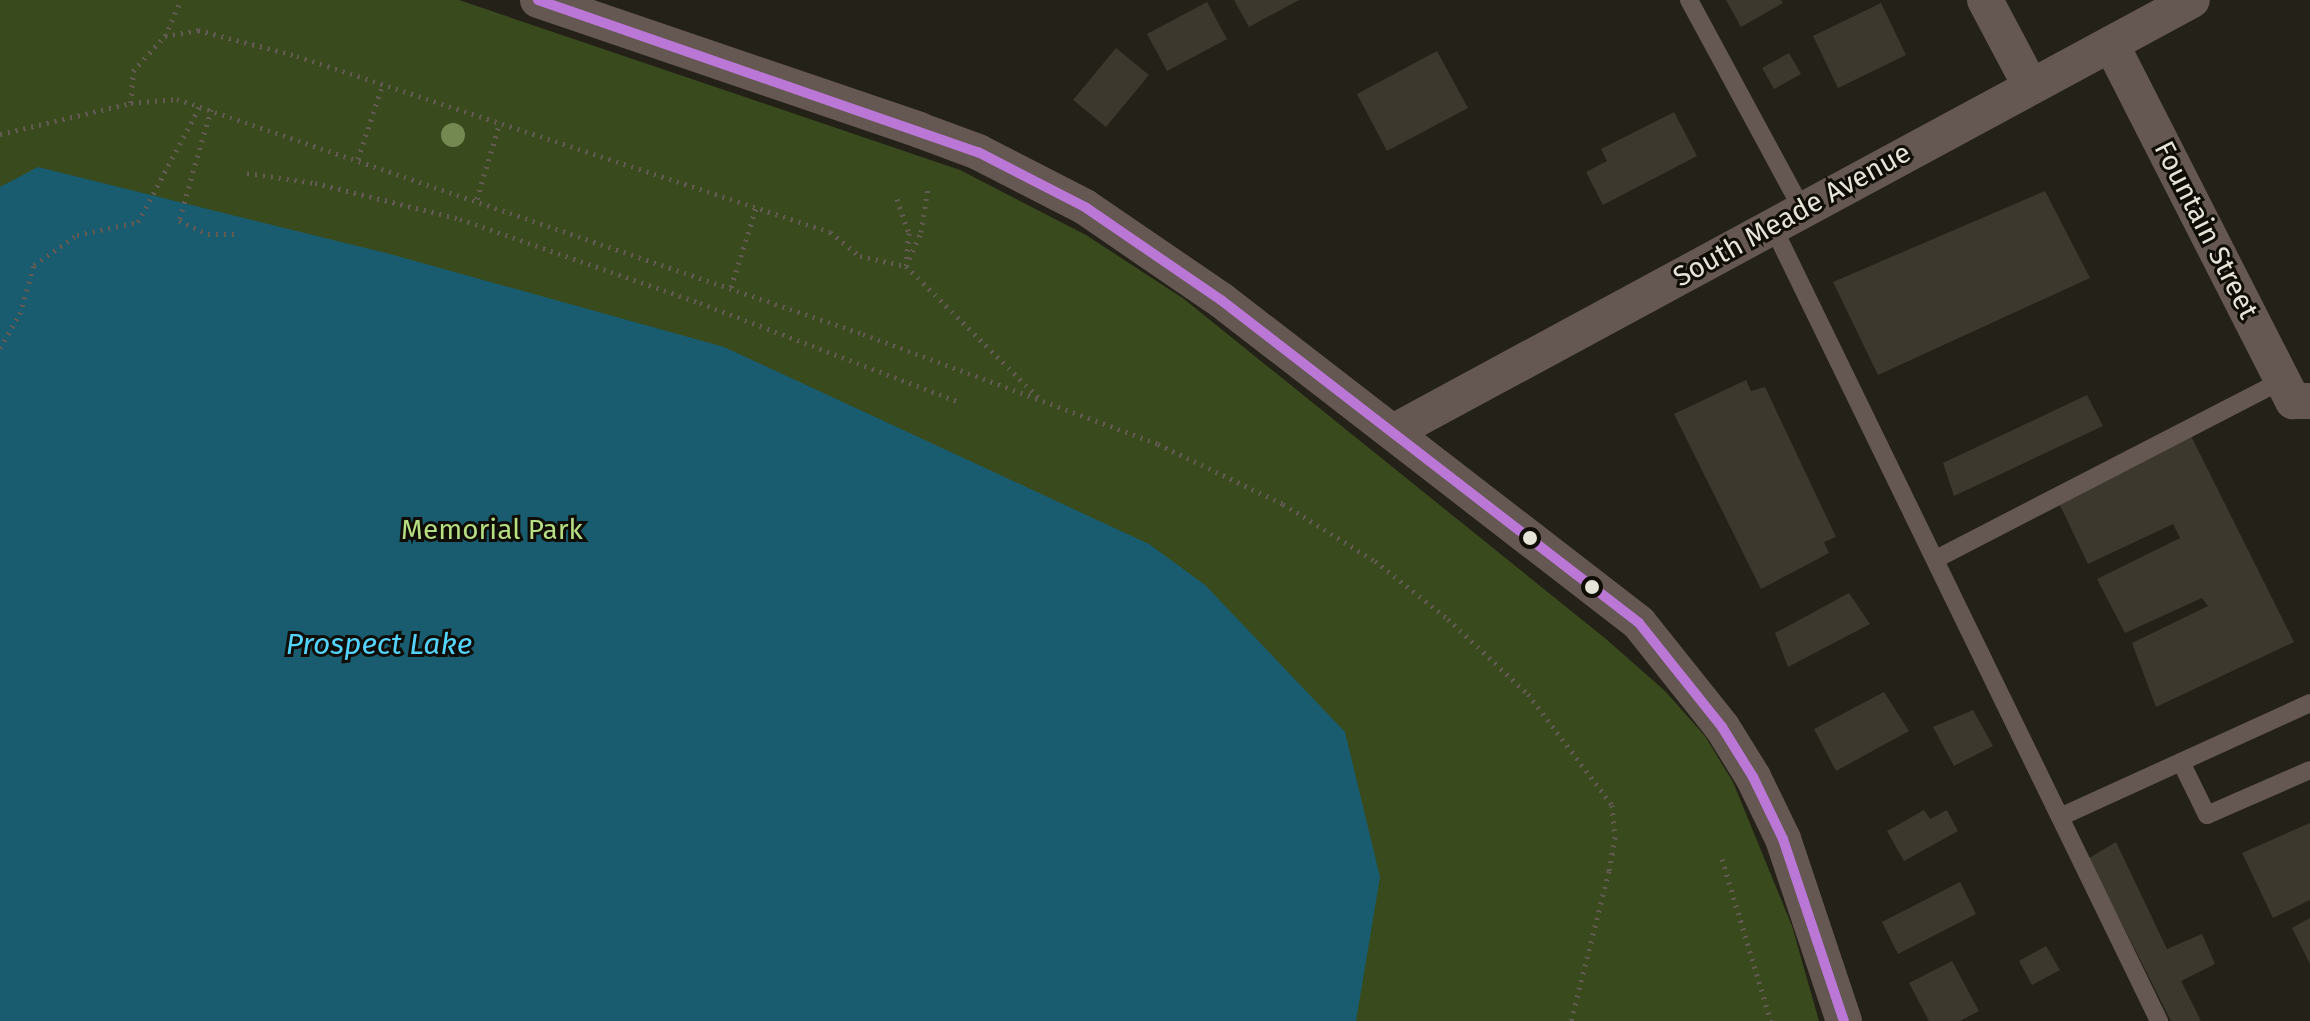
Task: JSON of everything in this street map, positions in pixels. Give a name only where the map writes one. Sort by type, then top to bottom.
[{"type":"street","points":[[538,0],[919,130],[1029,177],[1085,207],[1221,300],[1639,623],[1722,727],[1753,777],[1783,839],[1844,1021]]},
{"type":"street","points":[[1985,0],[2030,85]]},
{"type":"street","name":"South Meade Avenue","points":[[1393,432],[2192,0]]},
{"type":"street","name":"Fountain Street","points":[[2111,44],[2296,390]]},
{"type":"lane","points":[[1689,0],[1936,559],[2159,1021]]},
{"type":"lane","points":[[1936,559],[2296,390]]},
{"type":"lane","points":[[2060,817],[2310,703]]},
{"type":"lane","points":[[2181,762],[2207,815],[2310,770]]},
{"type":"path","points":[[131,103],[133,71],[165,36],[181,0]]},
{"type":"path","points":[[165,36],[198,30],[383,83],[830,232],[860,256],[906,266],[1041,400]]},
{"type":"path","points":[[358,159],[383,83]]},
{"type":"path","points":[[0,134],[131,103],[177,99],[731,287],[1041,400],[1158,444],[1283,504],[1375,561],[1448,619],[1528,694],[1591,772],[1612,805],[1615,837],[1611,860],[1571,1021]]},
{"type":"path","points":[[0,348],[20,314],[34,265],[77,235],[138,222],[200,106]]},
{"type":"path","points":[[211,109],[179,221],[208,234],[237,234]]},
{"type":"path","points":[[477,199],[500,122]]},
{"type":"path","points":[[247,173],[315,183],[460,219],[700,303],[962,403]]},
{"type":"path","points":[[906,266],[921,232],[928,188]]},
{"type":"path","points":[[897,199],[909,233],[906,266]]},
{"type":"path","points":[[731,287],[756,208]]},
{"type":"path","points":[[1722,859],[1771,1021]]},
{"type":"green space","name":"Prospect Lake","points":[[0,0],[459,0],[960,170],[1086,235],[1184,299],[1606,639],[1665,691],[1705,736],[1733,782],[1792,926],[1819,1021],[0,1021]]},
{"type":"water","name":"Prospect Lake","points":[[38,167],[390,254],[724,347],[1149,544],[1205,585],[1345,732],[1380,877],[1356,1021],[0,1021],[0,187]]},
{"type":"building","points":[[1234,0],[1299,0],[1249,27]]},
{"type":"building","points":[[1726,0],[1781,0],[1783,3],[1741,27]]},
{"type":"building","points":[[1207,2],[1227,39],[1167,71],[1147,34]]},
{"type":"building","points":[[1881,3],[1906,55],[1838,88],[1813,36]]},
{"type":"building","points":[[1116,48],[1149,75],[1106,127],[1073,100]]},
{"type":"building","points":[[1437,51],[1468,108],[1387,151],[1357,94]]},
{"type":"building","points":[[1789,53],[1801,74],[1774,89],[1762,68]]},
{"type":"building","points":[[1674,112],[1697,156],[1603,205],[1586,172],[1607,161],[1601,149]]},
{"type":"building","points":[[2045,191],[2090,278],[1878,375],[1833,282]]},
{"type":"building","points":[[1746,380],[1751,391],[1765,387],[1836,537],[1824,542],[1829,553],[1761,589],[1674,414]]},
{"type":"building","points":[[2087,395],[2103,426],[1954,496],[1943,463]]},
{"type":"building","points":[[2191,436],[2294,642],[2156,707],[2132,643],[2208,606],[2202,598],[2125,633],[2097,579],[2180,538],[2173,524],[2088,564],[2057,499]]},
{"type":"building","points":[[1849,593],[1870,624],[1788,667],[1775,633]]},
{"type":"building","points":[[1884,692],[1909,731],[1836,771],[1814,729]]},
{"type":"building","points":[[1973,710],[1993,746],[1954,766],[1933,727]]},
{"type":"building","points":[[1924,810],[1930,819],[1947,810],[1958,831],[1904,861],[1887,831]]},
{"type":"building","points":[[2310,823],[2310,900],[2273,918],[2242,853]]},
{"type":"building","points":[[2116,842],[2167,949],[2202,934],[2215,964],[2181,981],[2201,1021],[2171,1021],[2089,858]]},
{"type":"building","points":[[1960,882],[1976,914],[1898,954],[1882,922]]},
{"type":"building","points":[[2310,918],[2310,964],[2292,928]]},
{"type":"building","points":[[2046,946],[2060,970],[2032,985],[2019,961]]},
{"type":"building","points":[[1952,961],[1979,1011],[1960,1021],[1929,1021],[1909,983]]},
{"type":"transit line","points":[[538,0],[978,152],[1085,207],[1221,300],[1639,623],[1722,727],[1753,777],[1783,839],[1844,1021]]},
{"type":"park label","name":"Memorial Park","points":[[492,530]]}]
